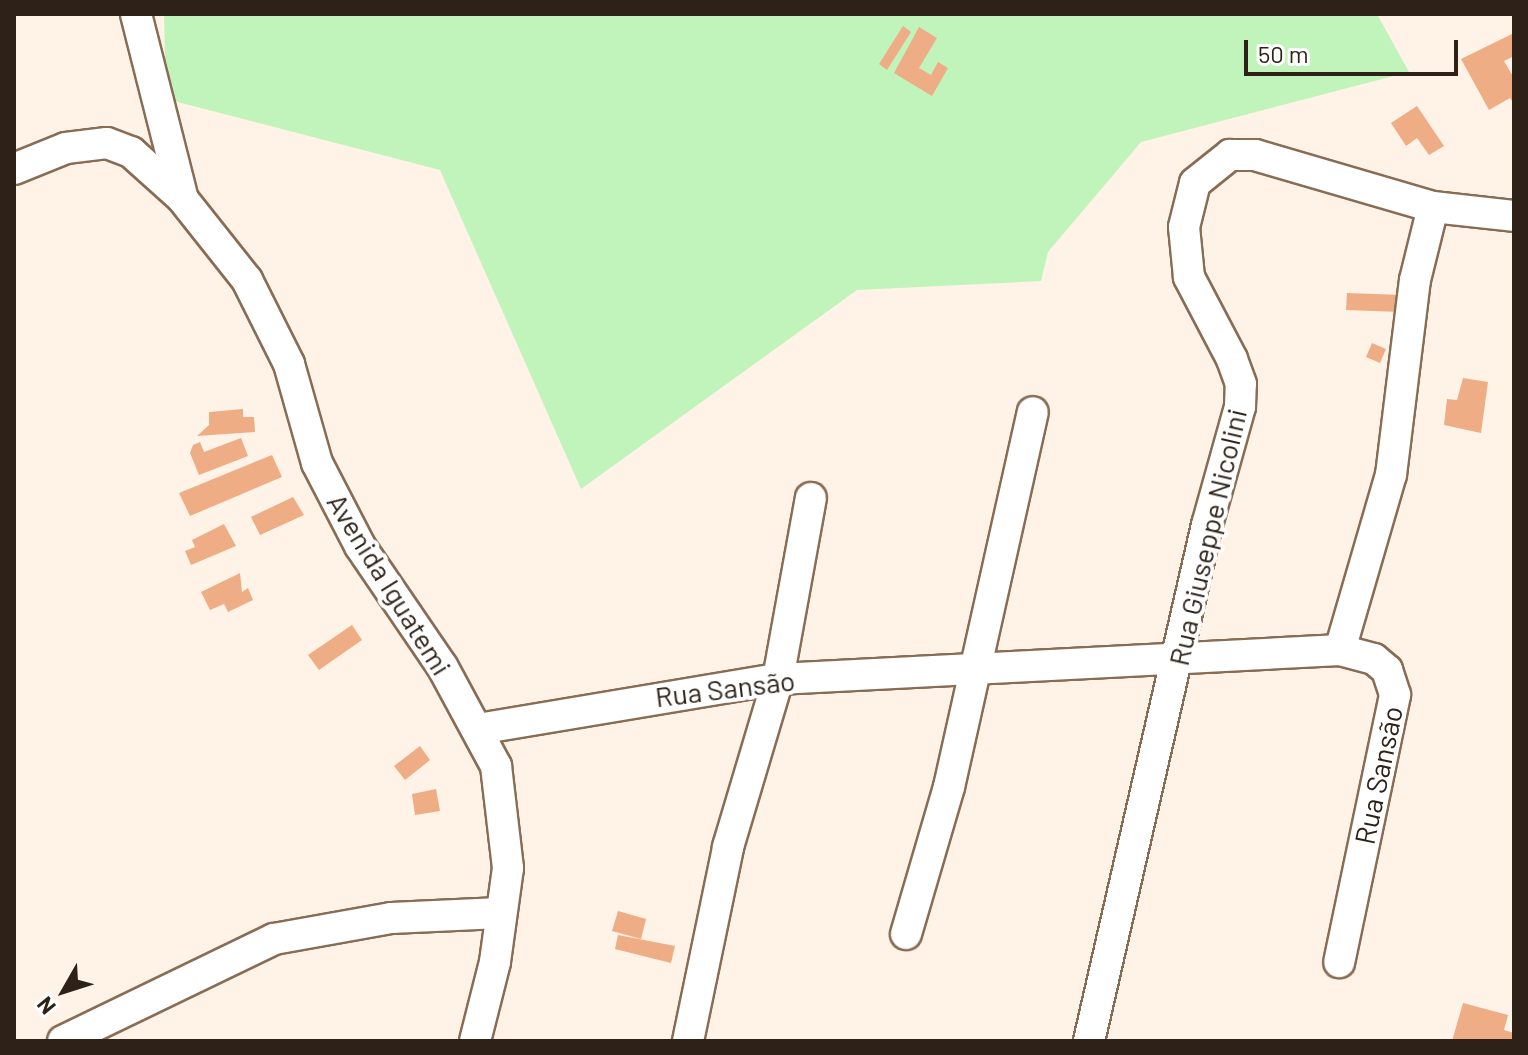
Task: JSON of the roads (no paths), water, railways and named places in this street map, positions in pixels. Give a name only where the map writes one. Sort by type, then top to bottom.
[{"type":"street","points":[[136,14],[182,198]]},
{"type":"street","name":"Avenida Iguatemi","points":[[14,169],[66,148],[107,143],[150,167],[182,198],[247,280],[289,364],[317,463],[360,546],[478,729],[496,766],[505,810],[508,868],[475,1041]]},
{"type":"street","name":"Rua Giuseppe Nicolini","points":[[1089,1041],[1241,384],[1189,277],[1184,227],[1195,183],[1230,155],[1255,155],[1433,207],[1514,216]]},
{"type":"street","points":[[1340,650],[1391,475],[1415,280],[1433,207]]},
{"type":"street","points":[[906,934],[975,673],[1033,412]]},
{"type":"street","points":[[688,1041],[728,847],[778,679],[811,498]]},
{"type":"street","name":"Rua Sansão","points":[[478,729],[778,679],[975,673],[1340,650],[1374,659],[1387,670],[1395,695],[1339,962]]},
{"type":"street","points":[[63,1041],[274,939],[391,918],[500,913]]}]
